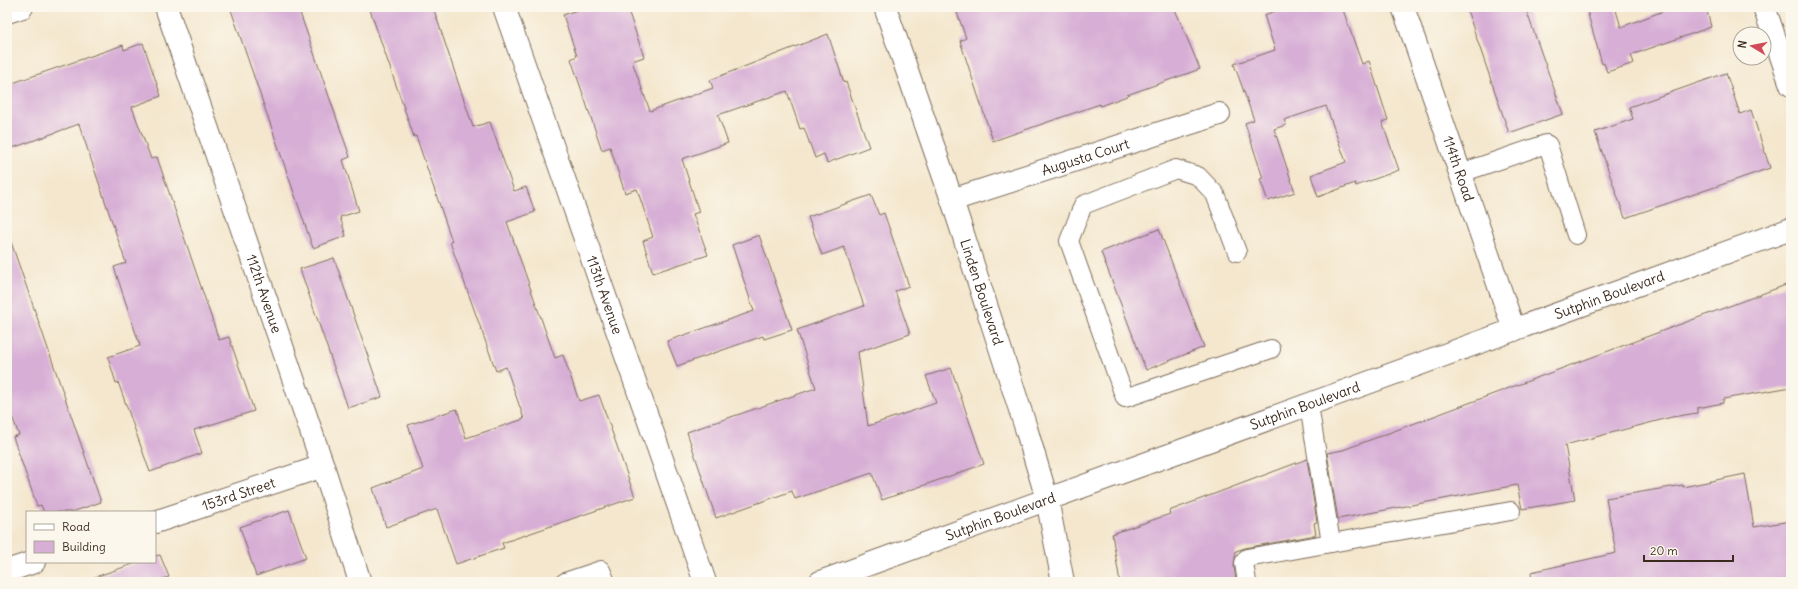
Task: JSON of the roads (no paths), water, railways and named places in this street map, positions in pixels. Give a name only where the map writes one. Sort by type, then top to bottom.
[{"type":"street","points":[[7,12],[22,7]]},
{"type":"street","name":"112th Avenue","points":[[166,7],[360,582]]},
{"type":"street","name":"113th Avenue","points":[[504,7],[705,582]]},
{"type":"street","name":"Linden Boulevard","points":[[885,7],[952,200],[1026,428],[1047,499],[1064,582]]},
{"type":"street","name":"114th Road","points":[[1404,7],[1514,330]]},
{"type":"street","points":[[1764,7],[1791,85]]},
{"type":"street","name":"Augusta Court","points":[[952,200],[1219,114]]},
{"type":"street","name":"Sutphin Boulevard","points":[[820,582],[1791,229]]},
{"type":"street","name":"153rd Street","points":[[156,522],[322,466]]},
{"type":"street","points":[[7,571],[31,563]]},
{"type":"lane","points":[[1461,172],[1546,144],[1548,145],[1576,235]]},
{"type":"lane","points":[[1236,252],[1215,194],[1198,176],[1176,169],[1083,205],[1069,241],[1126,398],[1271,349]]},
{"type":"lane","points":[[1309,405],[1331,543]]},
{"type":"lane","points":[[1247,582],[1244,563],[1247,558],[1511,511]]},
{"type":"lane","points":[[565,582],[601,570],[606,582]]}]
